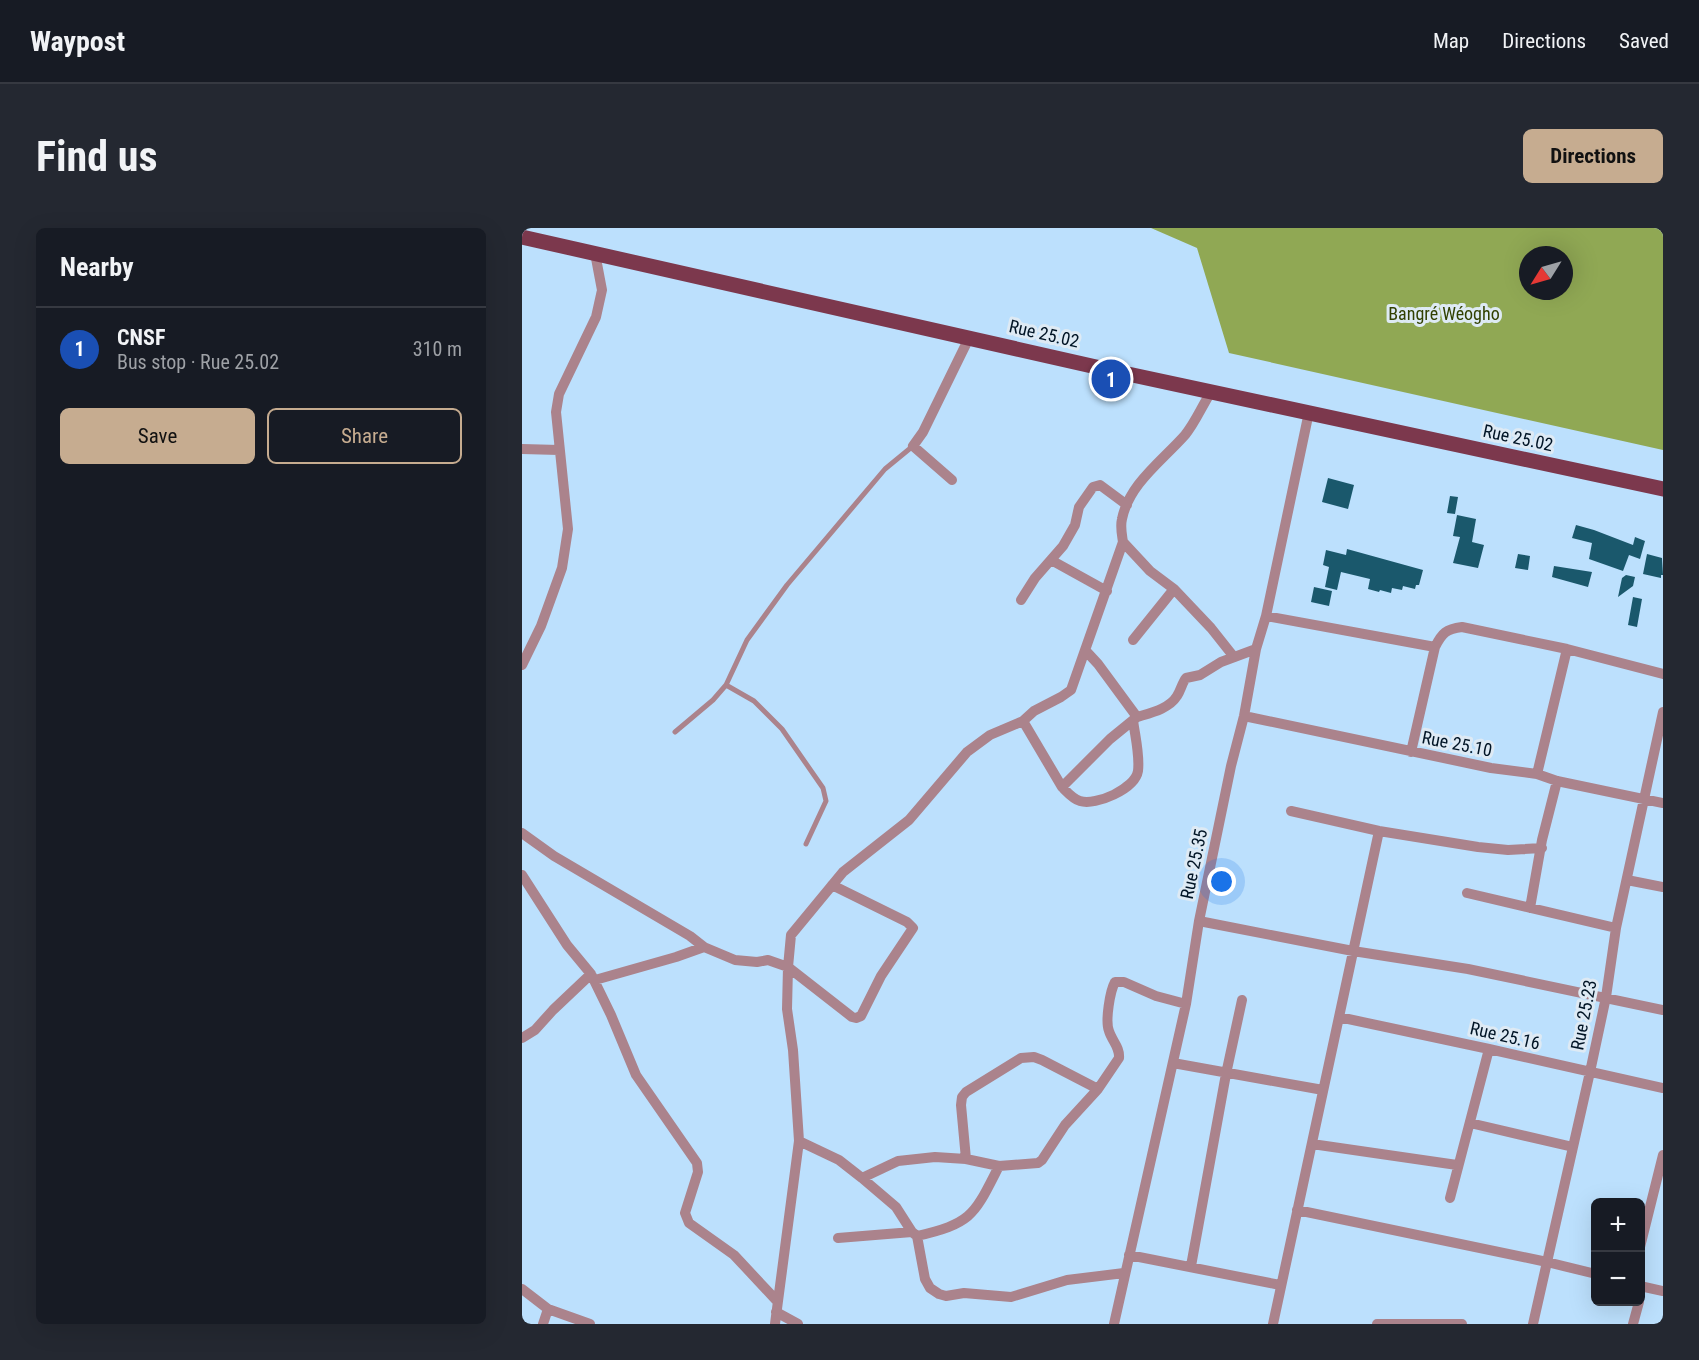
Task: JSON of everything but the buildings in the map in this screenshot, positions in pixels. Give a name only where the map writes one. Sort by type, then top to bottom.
[{"type":"main road","name":"Rue 25.02","points":[[522,237],[1210,392],[1663,489]]},
{"type":"street","points":[[522,665],[541,626],[562,568],[568,530],[556,412],[559,394],[596,317],[602,290],[595,253]]},
{"type":"street","points":[[952,480],[913,446],[923,432],[969,338]]},
{"type":"street","points":[[775,1324],[799,1142],[793,1050],[787,1009],[791,935],[832,885],[858,859],[909,820],[967,752],[990,735],[1023,721],[1034,711],[1061,698],[1071,690],[1123,542],[1122,519],[1127,505],[1139,484],[1187,433],[1210,392]]},
{"type":"street","name":"Rue 25.35","points":[[1117,1323],[1124,1274],[1186,1004],[1199,921],[1231,766],[1244,716],[1256,649],[1266,616],[1309,412]]},
{"type":"street","points":[[522,449],[559,450]]},
{"type":"street","points":[[1021,600],[1075,525],[1078,507],[1093,486],[1100,485],[1127,505]]},
{"type":"street","points":[[1123,542],[1150,571],[1174,589],[1211,628],[1234,657]]},
{"type":"street","points":[[1051,560],[1107,591]]},
{"type":"street","points":[[1133,640],[1174,589]]},
{"type":"street","points":[[1266,616],[1435,647]]},
{"type":"street","points":[[1411,752],[1435,647],[1442,634],[1451,628],[1462,627],[1568,649],[1663,674]]},
{"type":"street","points":[[1062,787],[1110,739],[1135,719],[1172,702],[1186,678],[1200,675],[1221,662],[1256,649]]},
{"type":"street","points":[[1536,774],[1568,649]]},
{"type":"street","points":[[1023,721],[1062,787],[1075,799],[1083,802],[1093,801],[1119,792],[1132,783],[1137,773],[1138,759],[1135,719],[1098,664],[1085,650]]},
{"type":"street","name":"Rue 25.23","points":[[1533,1324],[1606,997],[1616,928],[1663,712]]},
{"type":"street","name":"Rue 25.10","points":[[1244,716],[1491,768],[1536,774],[1557,781],[1663,803]]},
{"type":"street","points":[[1530,908],[1557,781]]},
{"type":"street","points":[[1291,811],[1379,831],[1478,847],[1542,848]]},
{"type":"street","points":[[1273,1324],[1379,831]]},
{"type":"street","points":[[522,833],[554,856],[690,936],[704,947],[735,960],[757,962],[768,960],[788,967],[856,1018],[861,1016],[881,976],[913,929],[907,922],[832,885]]},
{"type":"street","points":[[522,875],[567,945],[593,977],[636,1075],[697,1163],[698,1172],[685,1213],[689,1223],[734,1256],[776,1307],[798,1324]]},
{"type":"street","points":[[1627,880],[1663,888]]},
{"type":"street","points":[[1467,893],[1616,928]]},
{"type":"street","points":[[1199,921],[1353,951],[1457,967],[1663,1010]]},
{"type":"street","points":[[522,1038],[535,1030],[553,1010],[593,977],[676,957],[704,947]]},
{"type":"street","points":[[862,1178],[898,1161],[935,1157],[966,1159],[999,1166],[1038,1163],[1065,1125],[1098,1089],[1119,1058],[1108,1029],[1111,993],[1115,982],[1124,982],[1156,996],[1186,1004]]},
{"type":"street","points":[[1191,1266],[1242,1000]]},
{"type":"street","name":"Rue 25.16","points":[[1339,1017],[1490,1048],[1663,1088]]},
{"type":"street","points":[[1450,1198],[1490,1048]]},
{"type":"street","points":[[966,1159],[962,1097],[966,1092],[1021,1058],[1034,1057],[1042,1060],[1098,1089]]},
{"type":"street","points":[[1173,1064],[1323,1090]]},
{"type":"street","points":[[1470,1123],[1573,1147]]},
{"type":"street","points":[[799,1142],[839,1161],[896,1207],[915,1234],[925,1279],[930,1288],[939,1294],[946,1296],[964,1293],[1011,1297],[1067,1280],[1124,1274]]},
{"type":"street","points":[[1312,1143],[1457,1165]]},
{"type":"street","points":[[1645,1230],[1663,1155]]},
{"type":"street","points":[[838,1238],[945,1230],[965,1221],[981,1200],[999,1166]]},
{"type":"street","points":[[1297,1210],[1591,1273]]},
{"type":"street","points":[[1129,1255],[1280,1285]]},
{"type":"street","points":[[522,1289],[548,1309],[590,1324]]},
{"type":"street","points":[[1645,1290],[1663,1292]]},
{"type":"street","points":[[1633,1324],[1638,1306]]},
{"type":"street","points":[[543,1324],[548,1309]]},
{"type":"street","points":[[1377,1324],[1462,1324]]},
{"type":"lane","points":[[675,732],[713,700],[726,685],[747,640],[763,615],[885,469],[913,446]]},
{"type":"lane","points":[[726,685],[754,701],[782,729],[823,788],[826,801],[806,844]]},
{"type":"green space","name":"Bangré Wéogho","points":[[1151,228],[1663,228],[1663,450],[1229,353],[1197,248]]},
{"type":"place","name":"CNSF","points":[[1111,379]]}]
